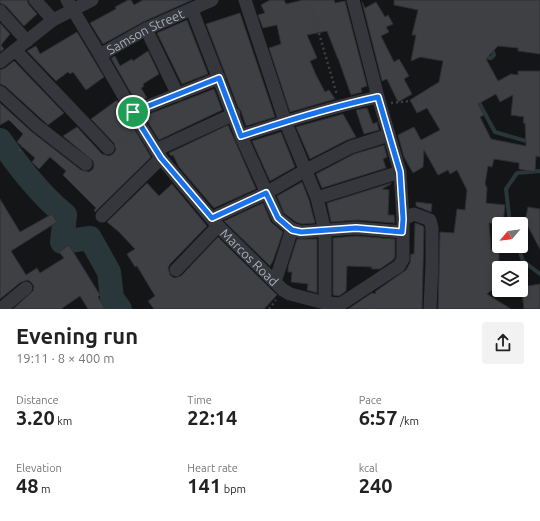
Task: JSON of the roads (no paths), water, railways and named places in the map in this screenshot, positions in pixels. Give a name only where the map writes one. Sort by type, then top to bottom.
[{"type":"street","points":[[35,0],[53,20]]},
{"type":"street","points":[[0,62],[27,42],[70,5],[92,0]]},
{"type":"street","name":"Samson Street","points":[[100,55],[146,29],[212,0]]},
{"type":"street","points":[[245,0],[285,121],[317,198],[325,231],[325,304]]},
{"type":"street","points":[[353,0],[379,100],[400,172],[403,226]]},
{"type":"street","name":"Marcos Road","points":[[70,5],[158,154],[215,222],[283,290],[290,294],[325,304],[341,304],[401,264],[403,259],[403,226]]},
{"type":"street","points":[[192,10],[234,114],[241,136],[278,218],[292,230],[301,232],[403,226],[414,214],[430,220],[432,264],[430,309]]},
{"type":"street","points":[[0,11],[27,42]]},
{"type":"street","points":[[146,29],[178,95]]},
{"type":"street","points":[[15,50],[108,148]]},
{"type":"street","points":[[133,112],[219,78]]},
{"type":"street","points":[[0,92],[37,126],[86,164]]},
{"type":"street","points":[[241,136],[340,105],[379,100]]},
{"type":"street","points":[[102,216],[158,154],[234,114]]},
{"type":"street","points":[[176,270],[215,222],[306,170],[352,147],[389,135]]},
{"type":"street","points":[[317,198],[400,172]]},
{"type":"street","points":[[275,282],[292,230]]},
{"type":"street","points":[[1,309],[26,288]]},
{"type":"waterway","points":[[482,57],[491,58],[494,55],[492,48]]},
{"type":"waterway","points":[[477,99],[495,132],[540,145]]},
{"type":"waterway","points":[[0,140],[46,198],[65,215],[62,242],[90,238],[109,272],[112,298],[120,309]]},
{"type":"waterway","points":[[509,217],[506,189],[517,173],[540,171]]},
{"type":"waterway","points":[[520,253],[523,261],[540,274]]}]
